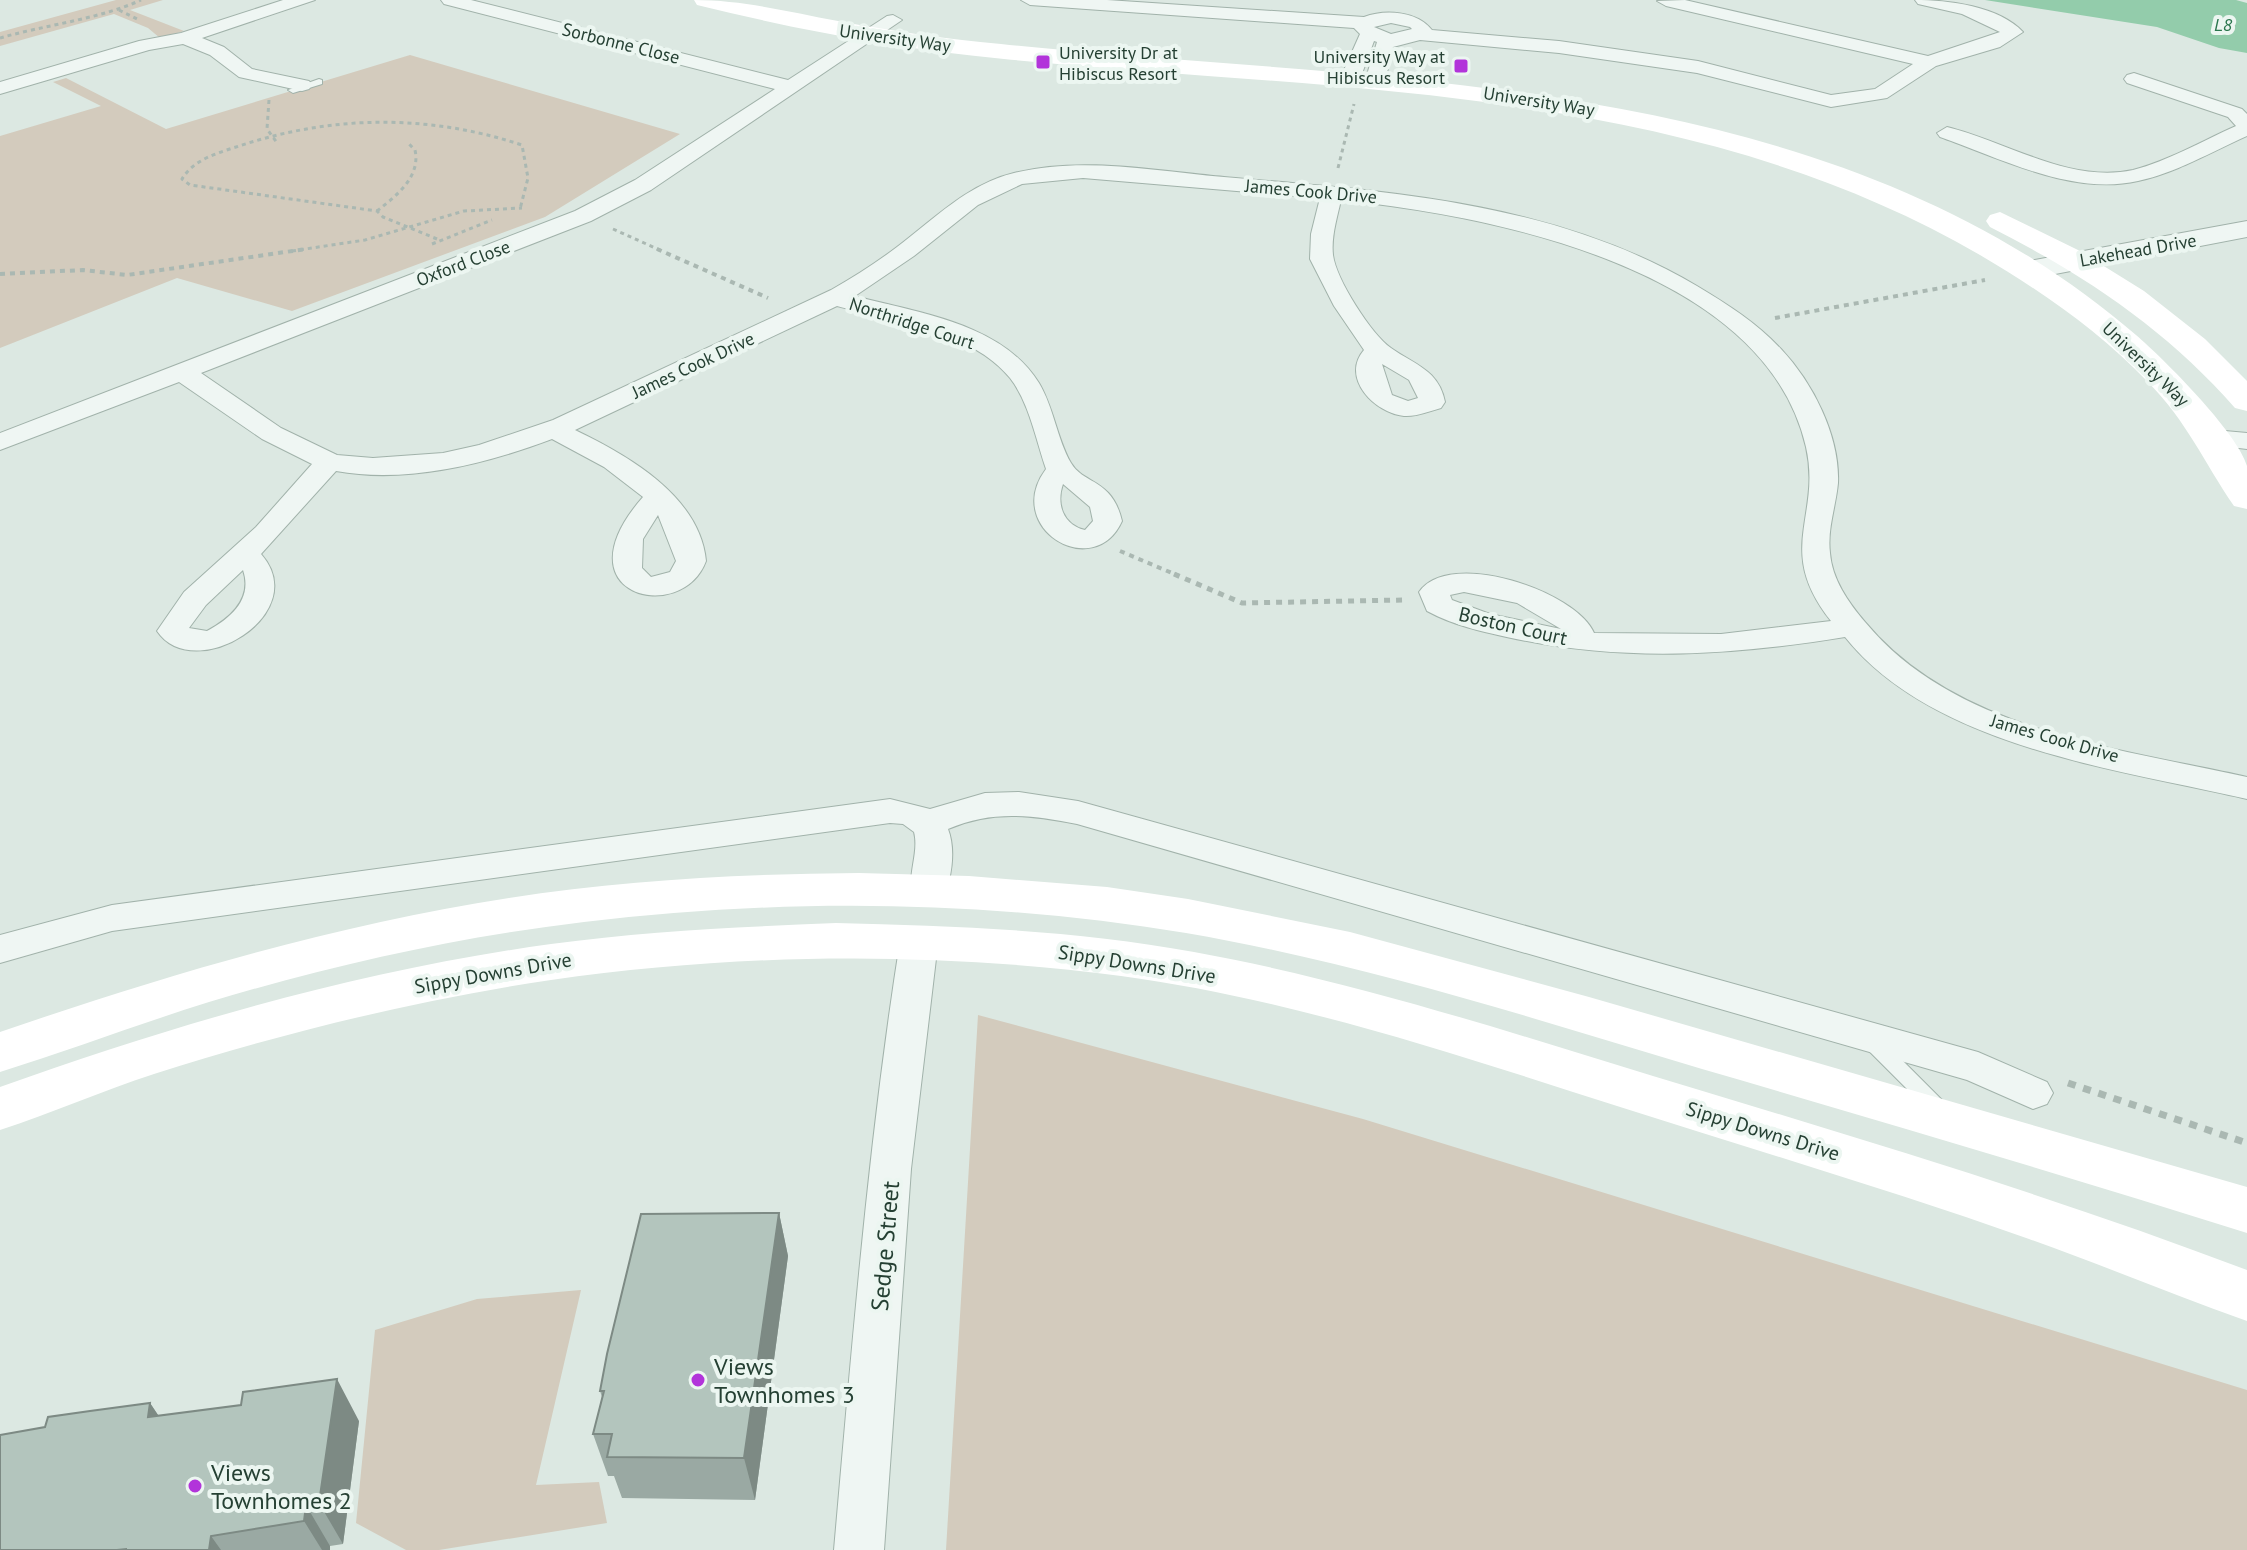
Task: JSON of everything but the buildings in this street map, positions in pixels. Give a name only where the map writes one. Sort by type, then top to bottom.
[{"type":"main road","name":"University Way","points":[[705,0],[870,35],[1054,57],[1548,83],[1715,117],[1866,163],[1972,208],[2075,261],[2143,306],[2246,399]]},
{"type":"main road","name":"University Way","points":[[785,0],[893,20],[1364,74],[1546,100],[1730,141],[1843,179],[1900,203],[2029,270],[2094,315],[2161,375],[2233,447],[2247,498]]},
{"type":"main road","points":[[919,942],[928,891]]},
{"type":"main road","points":[[0,1052],[127,1009],[329,952],[518,914],[726,892],[928,891],[1143,909],[1300,937],[1428,969],[2247,1210]]},
{"type":"main road","name":"Sippy Downs Drive","points":[[0,1109],[240,1030],[458,978],[575,958],[694,946],[819,941],[919,942],[1123,959],[1327,1001],[1492,1048],[2045,1219],[2247,1296]]},
{"type":"street","points":[[0,88],[146,45],[185,38],[259,11],[306,0]]},
{"type":"street","name":"Sorbonne Close","points":[[450,0],[791,87]]},
{"type":"street","points":[[1030,0],[1368,28],[1392,39]]},
{"type":"street","points":[[1368,28],[1399,19],[1424,0]]},
{"type":"street","points":[[1657,0],[1929,62]]},
{"type":"street","points":[[1364,74],[1384,45],[1392,39],[1419,34],[1559,47],[1698,67],[1831,101],[1880,94],[1929,62],[1993,43],[2014,32],[1968,10],[1924,0]]},
{"type":"street","points":[[1399,19],[1421,26],[1419,34]]},
{"type":"street","name":"Oxford Close","points":[[0,442],[583,216],[643,185],[893,20]]},
{"type":"street","points":[[1364,74],[1368,28]]},
{"type":"street","points":[[185,38],[217,51],[246,73],[305,86]]},
{"type":"street","points":[[1947,133],[2043,165],[2097,176],[2129,177],[2247,128],[2235,113],[2134,79]]},
{"type":"street","name":"James Cook Drive","points":[[180,371],[297,448],[329,462],[367,466],[431,464],[499,450],[556,431],[835,298],[907,251],[976,194],[990,186],[1028,175],[1086,172],[1332,192],[1431,204],[1536,225],[1613,251],[1681,284],[1740,324],[1787,372],[1810,416],[1824,472],[1815,554],[1828,593],[1849,627],[1923,689],[1986,719],[2047,740],[2247,788]]},
{"type":"street","points":[[1332,192],[1322,261],[1327,276],[1377,351]]},
{"type":"street","name":"Lakehead Drive","points":[[2029,270],[2247,229]]},
{"type":"street","name":"Northridge Court","points":[[835,298],[958,334],[991,350],[1018,371],[1033,395],[1060,470]]},
{"type":"street","points":[[556,431],[602,453],[636,475],[657,499]]},
{"type":"street","points":[[245,554],[329,462]]},
{"type":"street","points":[[1060,470],[1100,494],[1108,517],[1107,527],[1100,535],[1087,540],[1068,538],[1055,529],[1045,506],[1048,483],[1060,470]]},
{"type":"street","name":"Boston Court","points":[[1435,599],[1438,605],[1464,617],[1547,637],[1583,642],[1673,647],[1736,644],[1849,627]]},
{"type":"street","points":[[0,949],[51,932],[112,918],[875,813],[903,812],[929,823],[964,807],[988,802],[1022,803],[1078,813],[1978,1068],[2033,1093]]},
{"type":"street","points":[[928,891],[935,840],[929,823]]},
{"type":"street","name":"Sedge Street","points":[[859,1550],[901,1077],[919,942]]},
{"type":"lane","points":[[1865,1036],[1952,1122]]},
{"type":"path","points":[[0,38],[55,22],[119,10],[141,0]]},
{"type":"path","points":[[1332,192],[1364,74]]},
{"type":"path","points":[[0,274],[83,270],[127,275],[365,240],[412,228],[464,211],[524,208],[528,155],[522,145],[433,123],[339,125],[239,146],[187,169],[182,179],[190,185],[377,211],[383,217],[412,228],[437,239]]},
{"type":"path","points":[[377,211],[394,199],[417,167],[420,158],[416,149],[407,142]]},
{"type":"path","points":[[583,216],[802,313]]},
{"type":"path","points":[[1740,324],[2029,270]]},
{"type":"path","points":[[1100,535],[1128,557],[1242,603],[1435,599]]},
{"type":"shaded area","points":[[116,0],[163,0],[130,10],[184,31],[160,38],[148,28],[114,14],[0,46],[0,32]]},
{"type":"shaded area","points":[[410,55],[680,134],[545,217],[292,311],[177,278],[0,348],[0,136],[101,106],[53,82],[66,78],[166,129]]},
{"type":"shaded area","points":[[978,1015],[1363,1119],[2247,1390],[2247,1550],[946,1550]]},
{"type":"shaded area","points":[[581,1290],[536,1485],[599,1482],[607,1523],[439,1550],[406,1550],[356,1523],[375,1330],[477,1299]]},
{"type":"water","name":"L8","points":[[1985,0],[2236,0],[2247,3],[2247,53],[2219,48],[2157,27]]},
{"type":"place","name":"University Dr at Hibiscus Resort","points":[[1043,62]]},
{"type":"place","name":"University Way at Hibiscus Resort","points":[[1461,66]]},
{"type":"place","name":"Views Townhomes 3","points":[[698,1380]]},
{"type":"place","name":"Views Townhomes 2","points":[[195,1486]]}]
